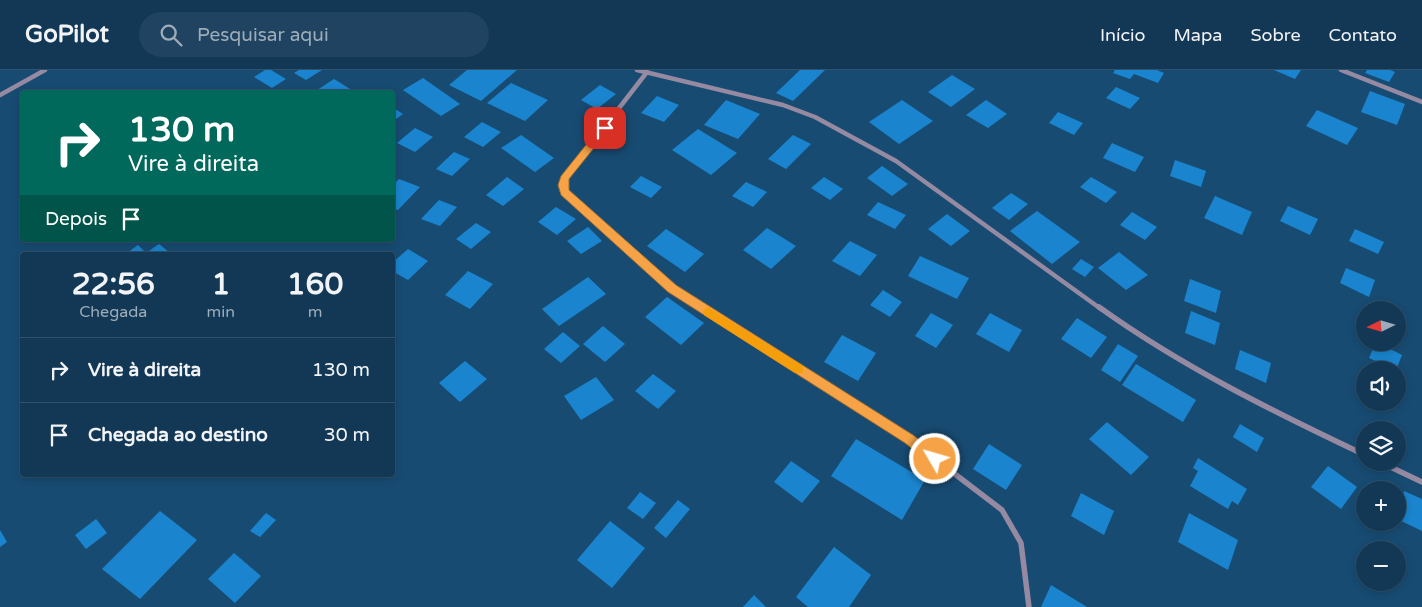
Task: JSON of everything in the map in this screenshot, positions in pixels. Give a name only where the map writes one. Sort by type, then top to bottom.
[{"type":"street","points":[[0,95],[45,70]]},
{"type":"street","points":[[637,70],[783,105],[814,117],[888,156],[1143,340],[1304,426],[1356,451]]},
{"type":"street","points":[[1341,70],[1422,102]]},
{"type":"street","points":[[647,72],[564,178],[562,185],[564,192],[672,288],[909,439],[1002,510],[1021,543],[1030,607]]},
{"type":"street","points":[[1399,471],[1422,482]]},
{"type":"building","points":[[265,70],[271,70],[286,79],[272,88],[254,77]]},
{"type":"building","points":[[299,70],[322,70],[306,80],[294,73]]},
{"type":"building","points":[[467,70],[517,70],[481,101],[449,85]]},
{"type":"building","points":[[800,70],[825,70],[793,101],[776,93]]},
{"type":"building","points":[[1115,70],[1157,70],[1164,73],[1158,83],[1134,74],[1130,79],[1113,73]]},
{"type":"building","points":[[1274,70],[1301,70],[1295,79]]},
{"type":"building","points":[[1367,70],[1390,70],[1395,72],[1389,82],[1365,73]]},
{"type":"building","points":[[952,75],[975,89],[951,107],[928,92]]},
{"type":"building","points":[[423,78],[460,104],[441,116],[403,90]]},
{"type":"building","points":[[334,79],[352,90],[317,90]]},
{"type":"building","points":[[511,83],[548,100],[525,121],[487,103]]},
{"type":"building","points":[[600,85],[616,94],[597,109],[581,100]]},
{"type":"building","points":[[1116,87],[1140,98],[1130,109],[1106,98]]},
{"type":"building","points":[[1370,91],[1405,104],[1397,125],[1361,112]]},
{"type":"building","points":[[657,96],[679,105],[664,122],[641,113]]},
{"type":"building","points":[[726,100],[760,114],[738,139],[704,125]]},
{"type":"building","points":[[902,100],[933,121],[899,144],[869,122]]},
{"type":"building","points":[[986,100],[1007,114],[988,128],[966,115]]},
{"type":"building","points":[[395,109],[403,114],[395,120]]},
{"type":"building","points":[[1317,110],[1358,128],[1347,145],[1306,126]]},
{"type":"building","points":[[1058,112],[1083,123],[1074,135],[1049,123]]},
{"type":"building","points":[[482,122],[501,132],[483,147],[464,137]]},
{"type":"building","points":[[415,128],[433,137],[415,152],[397,143]]},
{"type":"building","points":[[698,129],[737,153],[711,175],[672,150]]},
{"type":"building","points":[[521,135],[554,158],[535,172],[501,148]]},
{"type":"building","points":[[793,135],[811,144],[786,169],[768,159]]},
{"type":"building","points":[[1112,143],[1144,157],[1135,172],[1103,158]]},
{"type":"building","points":[[454,152],[470,159],[452,176],[436,169]]},
{"type":"building","points":[[1175,160],[1206,171],[1201,187],[1170,176]]},
{"type":"building","points":[[882,166],[908,184],[892,196],[867,178]]},
{"type":"building","points":[[641,176],[662,187],[651,198],[630,187]]},
{"type":"building","points":[[507,177],[524,189],[503,206],[486,195]]},
{"type":"building","points":[[824,177],[843,189],[830,200],[811,188]]},
{"type":"building","points":[[1091,177],[1117,192],[1106,203],[1080,187]]},
{"type":"building","points":[[399,179],[420,187],[398,210],[395,209],[395,183]]},
{"type":"building","points":[[746,182],[767,192],[753,207],[732,196]]},
{"type":"building","points":[[1011,193],[1028,204],[1009,220],[992,208]]},
{"type":"building","points":[[1215,196],[1252,212],[1242,235],[1204,218]]},
{"type":"building","points":[[439,200],[457,207],[440,226],[421,219]]},
{"type":"building","points":[[878,202],[906,215],[895,229],[867,215]]},
{"type":"building","points":[[1288,206],[1318,219],[1310,235],[1280,221]]},
{"type":"building","points":[[556,207],[576,219],[557,235],[538,222]]},
{"type":"building","points":[[1037,211],[1080,242],[1052,264],[1010,231]]},
{"type":"building","points":[[1132,212],[1157,227],[1145,240],[1120,225]]},
{"type":"building","points":[[947,214],[970,231],[951,246],[928,229]]},
{"type":"building","points":[[476,223],[491,232],[471,249],[456,239]]},
{"type":"building","points":[[588,227],[602,241],[581,254],[567,241]]},
{"type":"building","points":[[767,228],[796,246],[771,269],[743,250]]},
{"type":"building","points":[[666,229],[704,254],[685,272],[647,246]]},
{"type":"building","points":[[1355,229],[1384,242],[1378,254],[1349,241]]},
{"type":"building","points":[[850,241],[877,255],[860,276],[832,261]]},
{"type":"building","points":[[159,244],[169,252],[147,252]]},
{"type":"building","points":[[138,245],[145,252],[128,252]]},
{"type":"building","points":[[408,249],[428,261],[408,280],[395,273],[395,260]]},
{"type":"building","points":[[1119,252],[1148,275],[1126,290],[1098,268]]},
{"type":"building","points":[[920,256],[969,278],[957,299],[908,276]]},
{"type":"building","points":[[1081,259],[1094,267],[1085,277],[1072,269]]},
{"type":"building","points":[[1346,268],[1375,280],[1369,297],[1340,283]]},
{"type":"building","points":[[468,271],[493,284],[470,309],[445,295]]},
{"type":"building","points":[[588,277],[606,294],[559,326],[542,309]]},
{"type":"building","points":[[1190,279],[1221,291],[1216,313],[1184,301]]},
{"type":"building","points":[[883,290],[902,302],[890,317],[870,305]]},
{"type":"building","points":[[667,297],[704,323],[681,345],[645,317]]},
{"type":"building","points":[[1191,311],[1220,323],[1215,345],[1185,333]]},
{"type":"building","points":[[931,313],[953,325],[936,348],[915,336]]},
{"type":"building","points":[[990,313],[1022,330],[1009,352],[976,334]]},
{"type":"building","points":[[1077,318],[1107,337],[1091,358],[1061,339]]},
{"type":"building","points":[[603,326],[625,344],[605,362],[583,344]]},
{"type":"building","points":[[563,332],[580,346],[561,363],[544,349]]},
{"type":"building","points":[[842,335],[876,353],[858,381],[824,362]]},
{"type":"building","points":[[1118,344],[1138,356],[1120,382],[1101,370]]},
{"type":"building","points":[[1240,350],[1271,363],[1266,383],[1235,369]]},
{"type":"building","points":[[1372,351],[1394,351],[1402,355],[1400,361],[1376,361],[1369,358]]},
{"type":"building","points":[[465,361],[487,379],[460,402],[439,383]]},
{"type":"building","points":[[1136,364],[1196,400],[1183,422],[1122,385]]},
{"type":"building","points":[[653,374],[676,391],[658,409],[635,391]]},
{"type":"building","points":[[596,377],[614,400],[581,420],[564,396]]},
{"type":"building","points":[[1107,422],[1149,457],[1131,475],[1089,439]]},
{"type":"building","points":[[1240,424],[1264,438],[1257,452],[1233,437]]},
{"type":"building","points":[[856,439],[925,480],[902,520],[831,476]]},
{"type":"building","points":[[989,444],[1022,465],[1006,490],[973,469]]},
{"type":"building","points":[[1198,458],[1247,489],[1238,505],[1232,501],[1228,509],[1190,486],[1198,471],[1193,468]]},
{"type":"building","points":[[791,461],[820,481],[802,503],[774,482]]},
{"type":"building","points":[[1328,466],[1356,486],[1356,488],[1341,509],[1311,487]]},
{"type":"building","points":[[640,492],[656,503],[643,519],[627,508]]},
{"type":"building","points":[[1406,492],[1422,499],[1422,531],[1406,523]]},
{"type":"building","points":[[1081,493],[1114,511],[1104,535],[1071,516]]},
{"type":"building","points":[[678,500],[690,509],[666,538],[654,528]]},
{"type":"building","points":[[160,511],[197,540],[140,599],[102,569]]},
{"type":"building","points":[[266,513],[276,520],[260,537],[250,531]]},
{"type":"building","points":[[1189,513],[1238,540],[1228,570],[1178,542]]},
{"type":"building","points":[[96,519],[107,533],[86,549],[75,535]]},
{"type":"building","points":[[610,521],[645,548],[612,588],[577,560]]},
{"type":"building","points":[[0,530],[7,542],[0,547]]},
{"type":"building","points":[[834,547],[871,575],[849,607],[808,607],[796,597]]},
{"type":"building","points":[[234,553],[261,576],[235,603],[208,579]]},
{"type":"building","points":[[1051,585],[1087,607],[1041,607]]},
{"type":"building","points":[[754,595],[766,607],[743,607]]},
{"type":"slow traffic","points":[[708,311],[799,369]]},
{"type":"route","points":[[605,128],[564,178],[562,185],[564,192],[672,288],[909,439],[935,459]]}]
